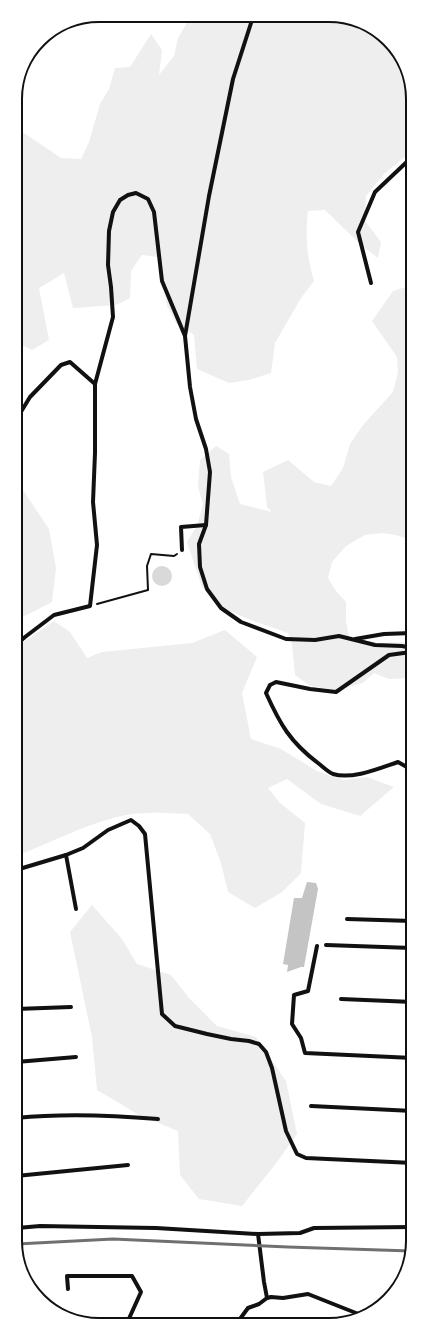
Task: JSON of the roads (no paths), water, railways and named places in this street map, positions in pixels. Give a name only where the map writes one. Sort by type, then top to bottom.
[{"type":"street","points":[[251,22],[233,78],[209,196],[185,336],[190,387],[196,419],[206,449],[210,472],[206,525],[199,544],[200,567],[207,589],[221,608],[241,622],[286,639],[315,640],[339,636],[375,645],[406,647]]},
{"type":"street","points":[[371,283],[358,232],[375,192],[406,163]]},
{"type":"street","points":[[22,639],[54,616],[90,606],[97,545],[93,502],[95,384],[113,317],[108,265],[109,231],[112,212],[120,200],[128,195],[136,193],[148,199],[154,212],[162,282],[185,336]]},
{"type":"street","points":[[22,410],[30,397],[61,365],[70,362],[95,384]]},
{"type":"street","points":[[182,550],[181,527],[206,525]]},
{"type":"street","points":[[352,640],[384,634],[406,633]]},
{"type":"street","points":[[406,653],[389,655],[336,692],[310,689],[276,682],[270,685],[266,693],[285,731],[295,744],[332,774],[346,775],[364,773],[398,762],[406,767]]},
{"type":"street","points":[[22,868],[66,855],[83,848],[108,830],[131,820],[139,826],[145,834],[162,1014],[175,1026],[259,1044],[266,1052],[272,1068],[286,1131],[297,1154],[306,1158],[406,1163]]},
{"type":"street","points":[[66,855],[76,909]]},
{"type":"street","points":[[346,919],[406,921]]},
{"type":"street","points":[[326,945],[406,948]]},
{"type":"street","points":[[316,946],[308,991],[294,995],[292,1024],[301,1038],[305,1053],[406,1058]]},
{"type":"street","points":[[341,999],[406,1002]]},
{"type":"street","points":[[22,1009],[71,1007]]},
{"type":"street","points":[[22,1062],[76,1057]]},
{"type":"street","points":[[311,1106],[406,1111]]},
{"type":"street","points":[[22,1117],[47,1115],[119,1116],[158,1119]]},
{"type":"street","points":[[22,1175],[128,1165]]},
{"type":"street","points":[[22,1228],[40,1226],[156,1228],[258,1234],[300,1233],[314,1228],[406,1228]]},
{"type":"street","points":[[258,1234],[267,1298]]},
{"type":"street","points":[[68,1289],[67,1276],[132,1276],[141,1292],[129,1318]]},
{"type":"street","points":[[241,1318],[248,1308],[259,1304],[267,1298],[283,1298],[308,1294],[357,1313]]},
{"type":"railway","points":[[22,1244],[113,1239],[405,1251]]}]
